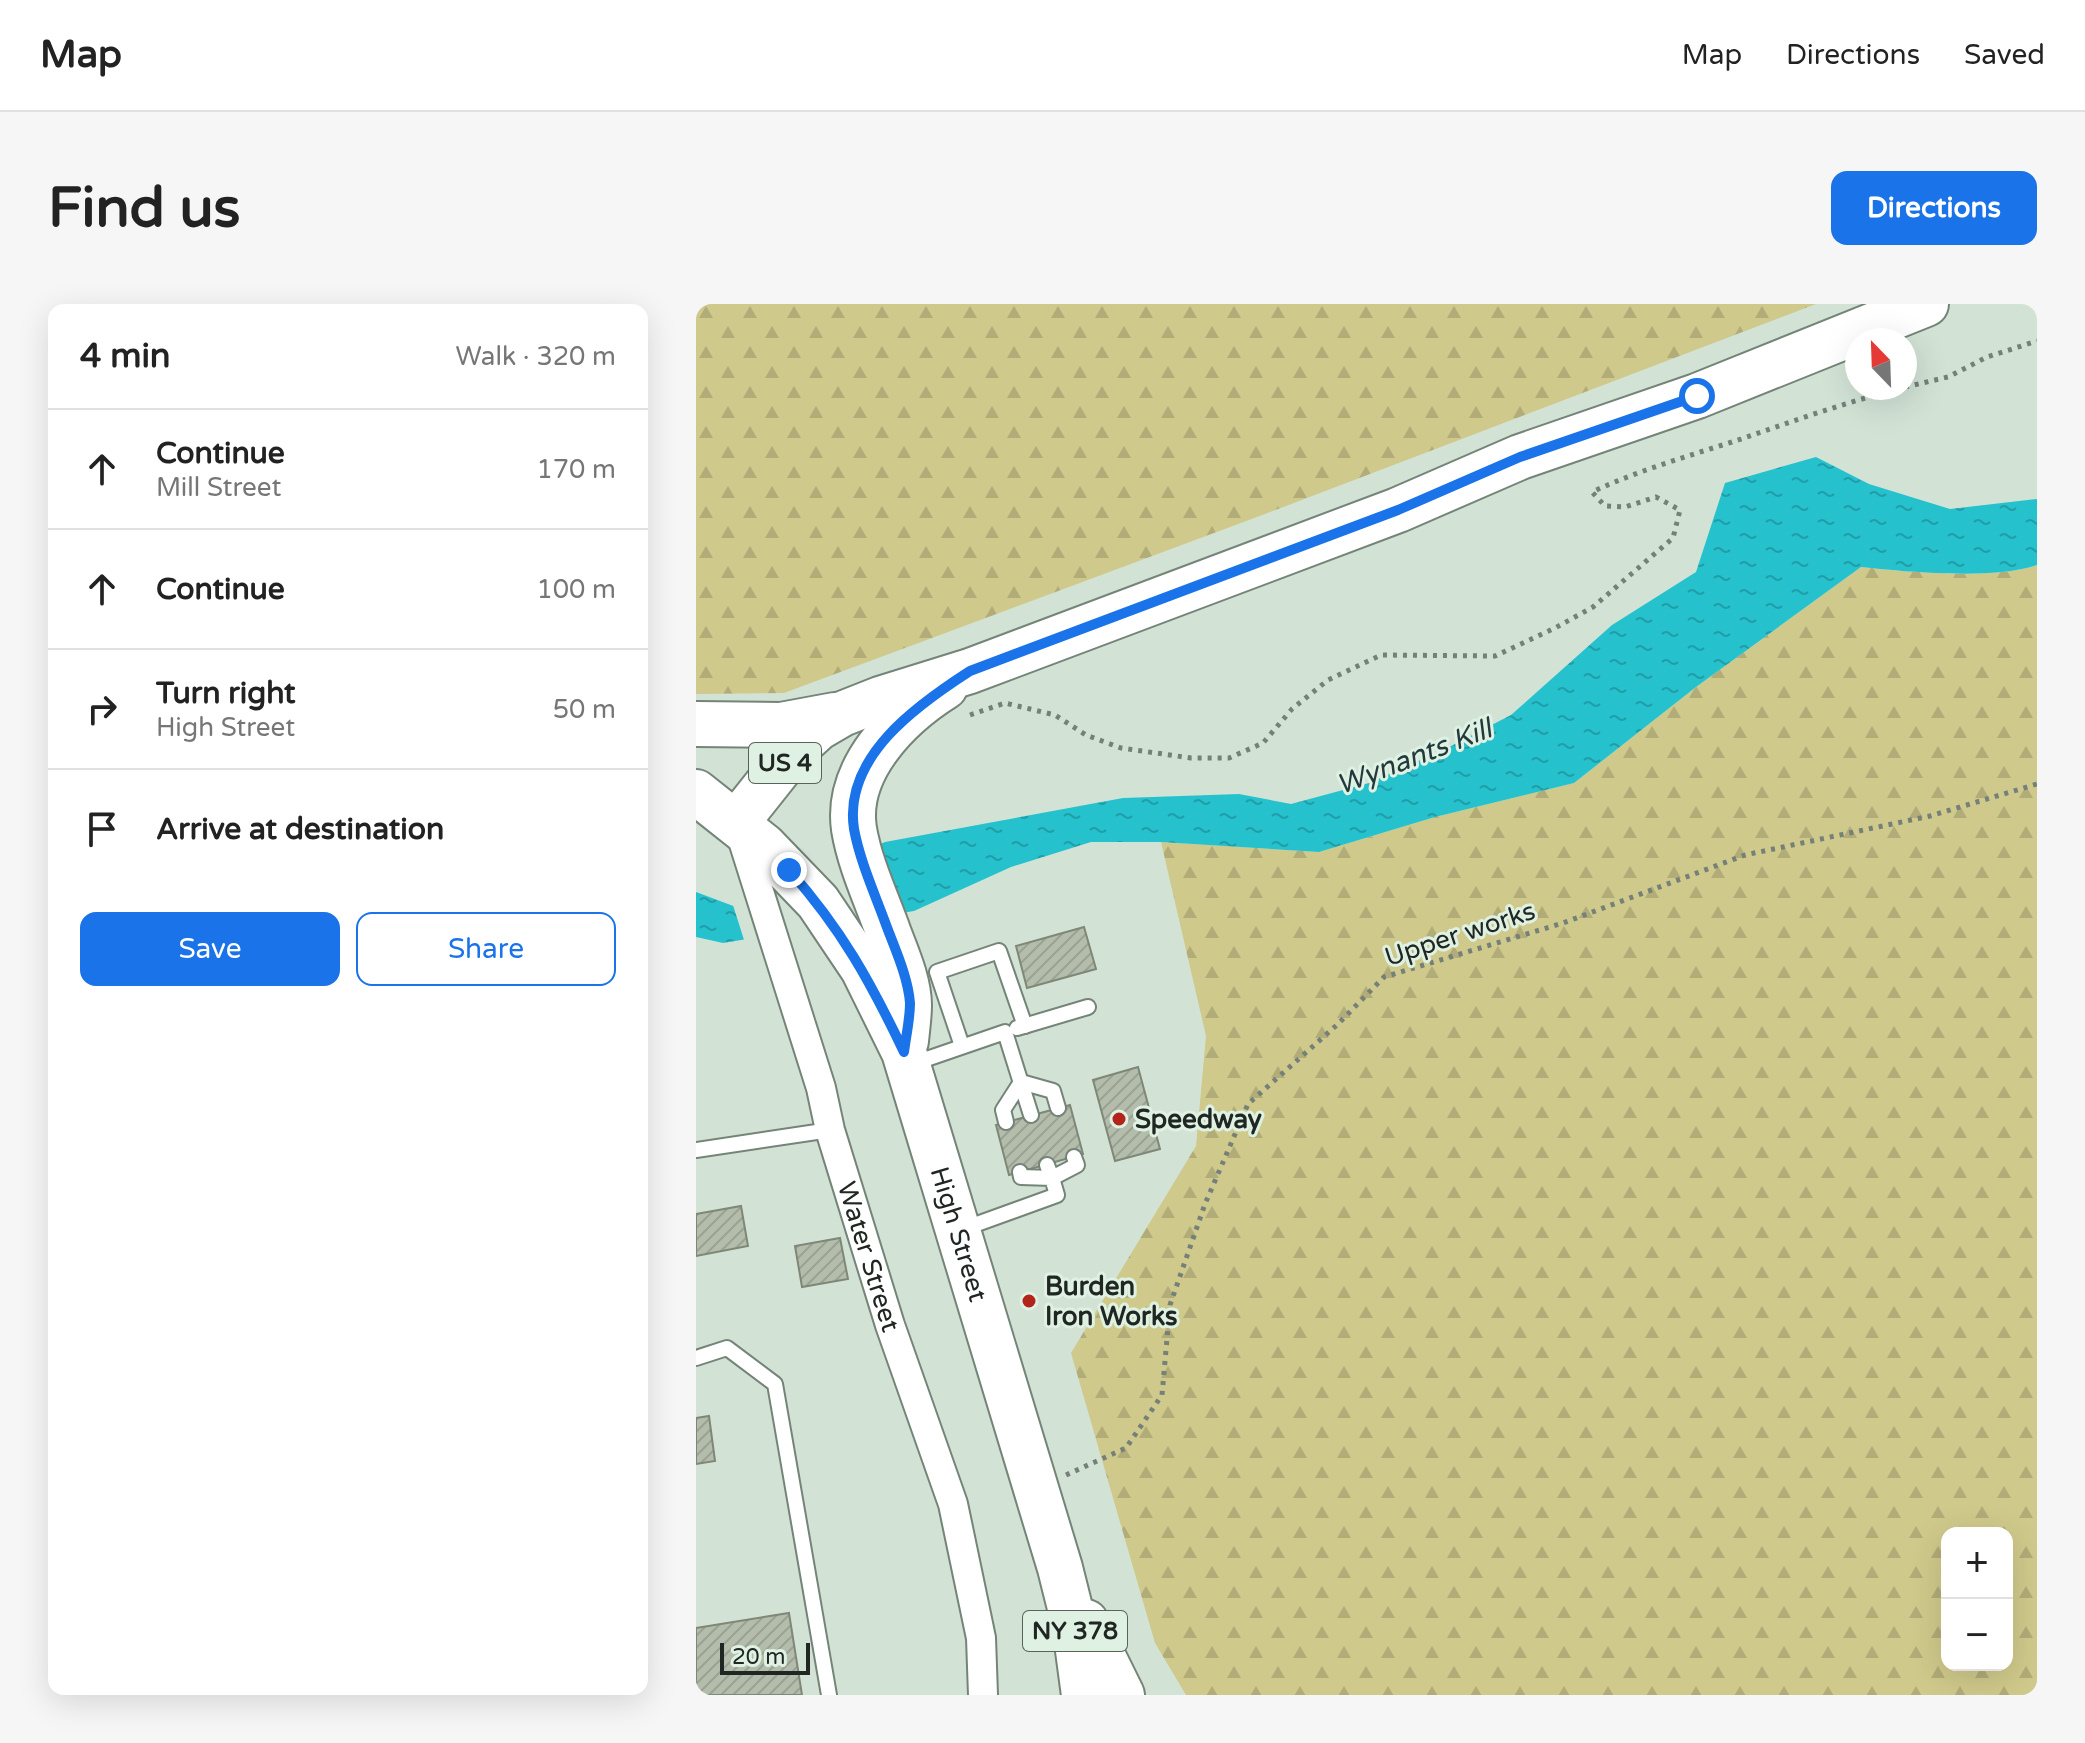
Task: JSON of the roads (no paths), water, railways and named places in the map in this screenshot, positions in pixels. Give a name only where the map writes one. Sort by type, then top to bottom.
[{"type":"main road","name":"US 4","points":[[696,792],[737,822],[795,749],[818,728],[842,714],[970,671],[1398,510],[1520,457],[1697,396],[1926,304]]},
{"type":"main road","points":[[881,963],[854,826],[860,778],[890,734],[914,710],[970,671]]},
{"type":"main road","name":"US 4","points":[[696,724],[781,725],[842,714]]},
{"type":"main road","points":[[737,822],[774,879],[818,902],[881,963],[910,1002],[906,1058]]},
{"type":"main road","name":"High Street","points":[[906,1058],[1060,1568],[1075,1628],[1084,1695]]},
{"type":"main road","points":[[1060,1568],[1122,1695]]},
{"type":"street","name":"Water Street","points":[[774,879],[830,1130],[890,1325],[953,1504],[981,1638],[983,1695]]},
{"type":"lane","points":[[962,1046],[937,972],[999,951],[1025,1026]]},
{"type":"lane","points":[[906,1058],[962,1046],[1088,1007]]},
{"type":"lane","points":[[1005,1032],[1031,1115]]},
{"type":"lane","points":[[1021,1082],[1053,1091],[1058,1108]]},
{"type":"lane","points":[[1006,1122],[1003,1110],[1021,1082]]},
{"type":"lane","points":[[696,1150],[830,1130]]},
{"type":"lane","points":[[1020,1172],[1021,1177],[1077,1165],[1074,1157]]},
{"type":"lane","points":[[958,1230],[1057,1195],[1049,1171]]},
{"type":"lane","points":[[696,1358],[727,1348],[775,1384],[829,1695]]},
{"type":"water","points":[[1816,457],[1869,484],[1950,509],[2037,499],[2037,565],[1975,574],[1861,567],[1696,687],[1574,783],[1435,817],[1319,852],[1161,842],[1091,842],[1011,867],[914,911],[723,943],[696,937],[696,892],[736,907],[885,842],[1123,798],[1239,794],[1291,804],[1369,783],[1511,715],[1612,625],[1696,572],[1725,483]]},
{"type":"place","name":"Speedway","points":[[1119,1119]]},
{"type":"place","name":"Burden Iron Works","points":[[1029,1301]]},
{"type":"water label","name":"Wynants Kill","points":[[1414,757]]}]
